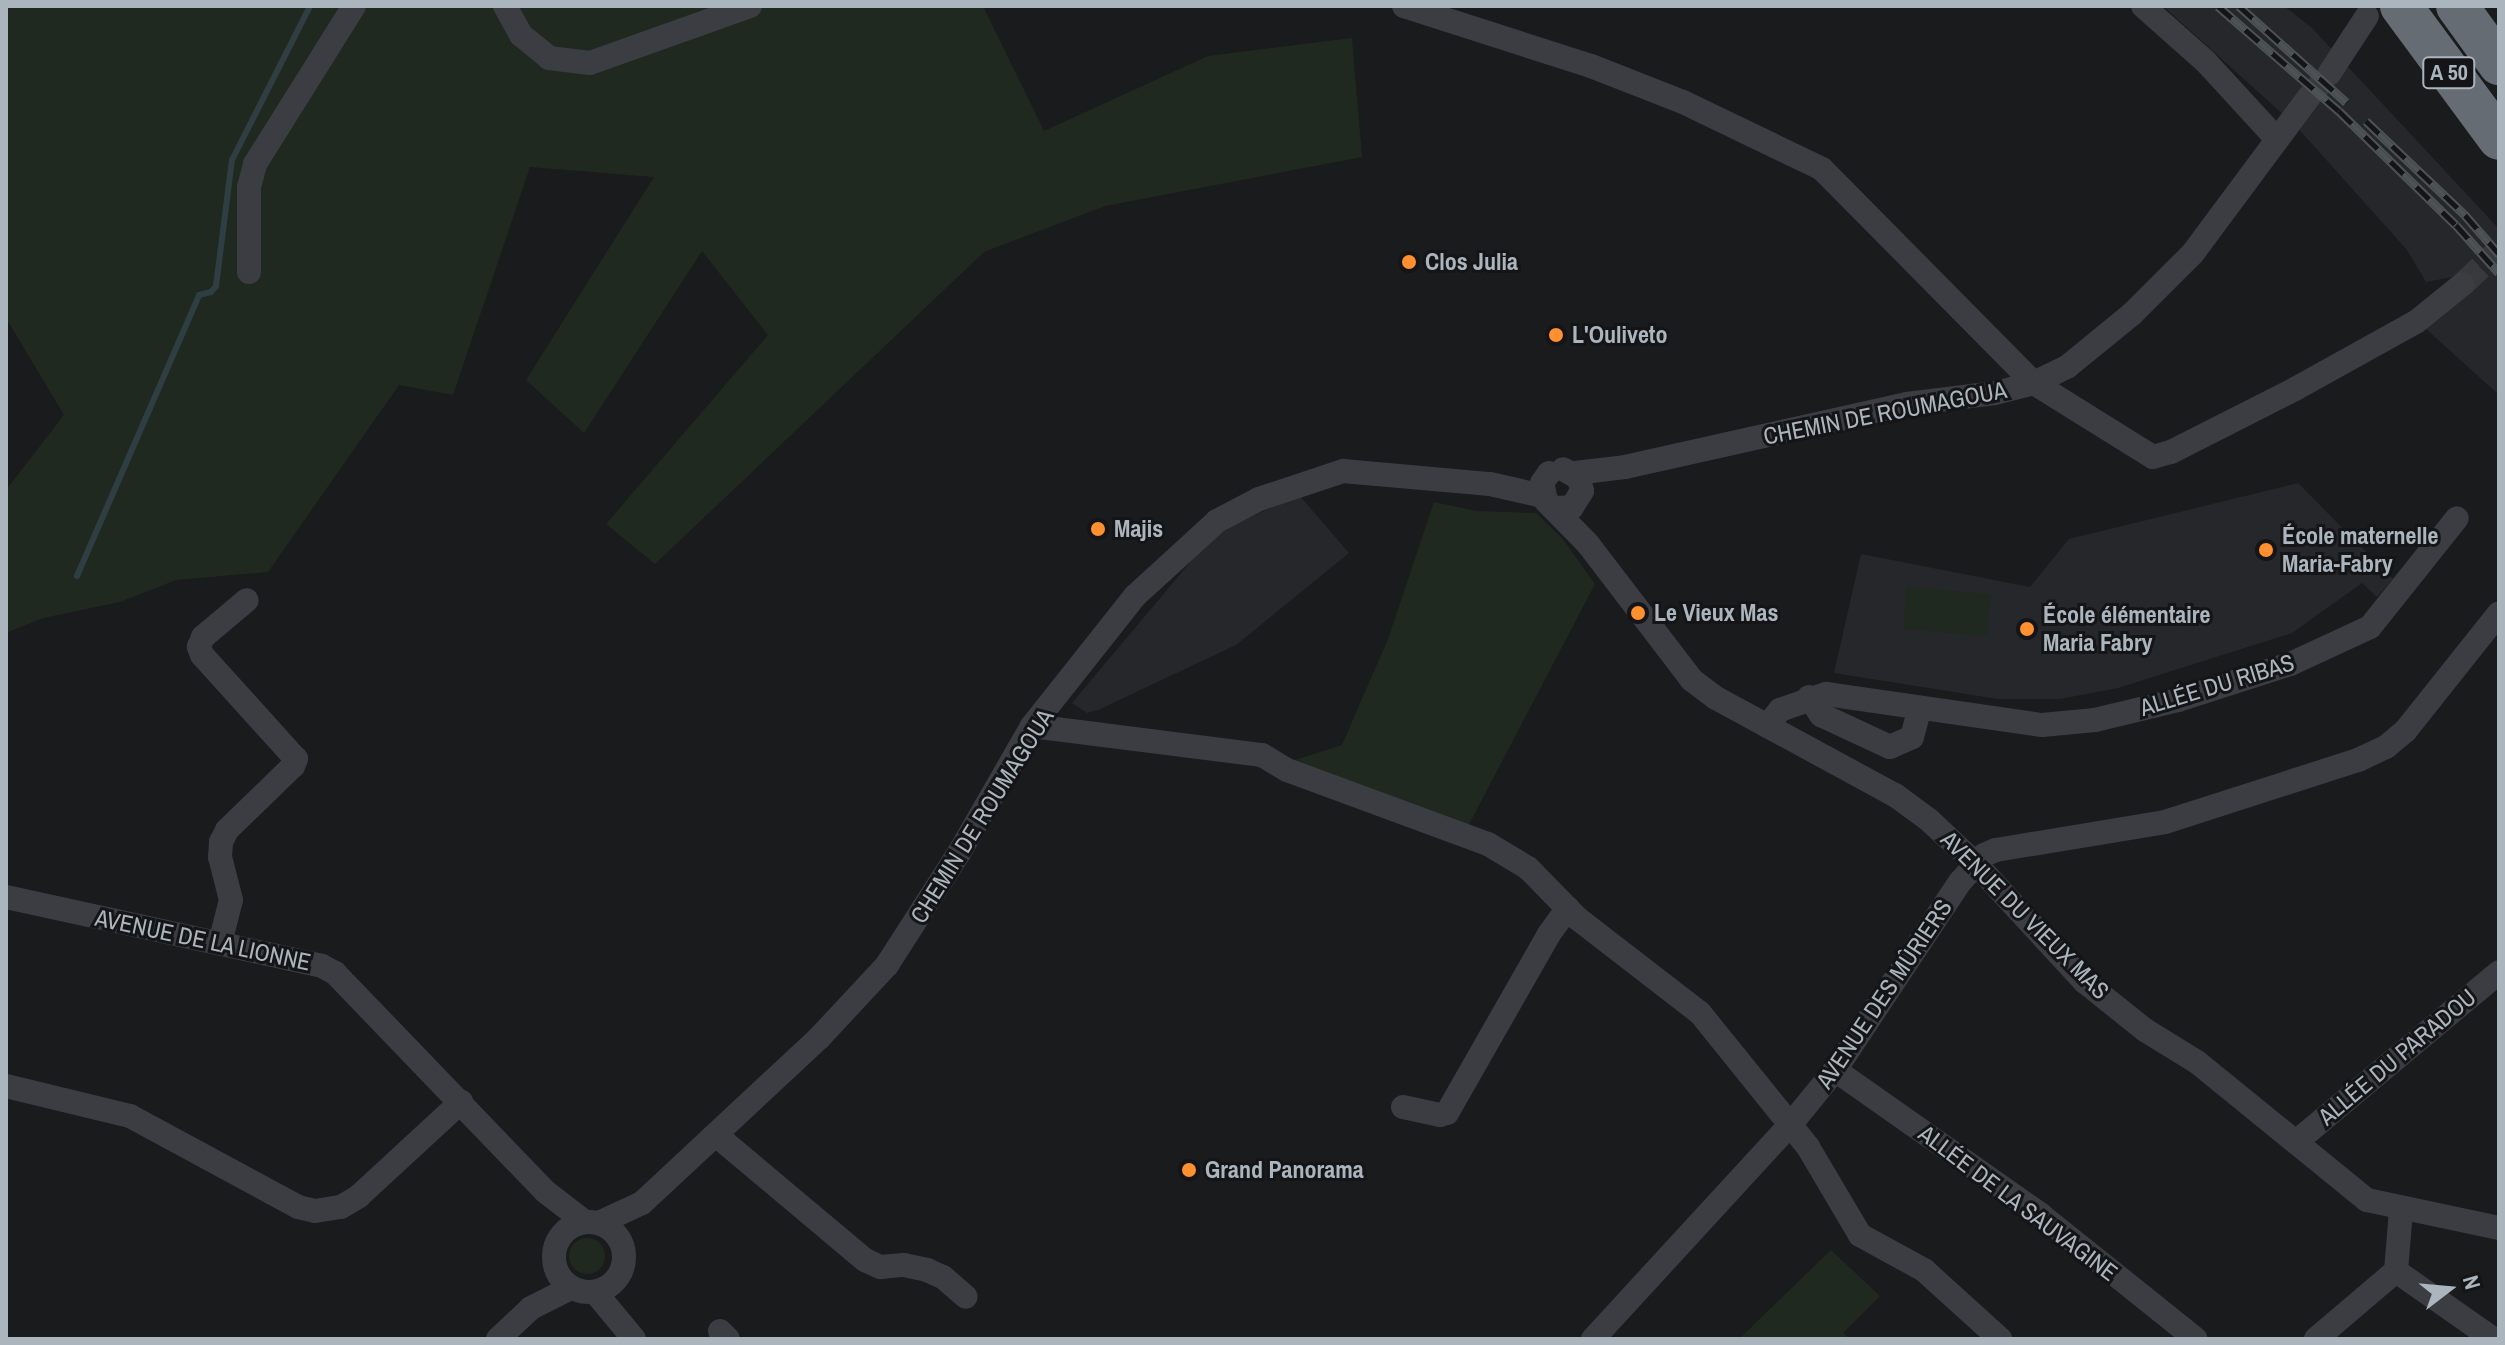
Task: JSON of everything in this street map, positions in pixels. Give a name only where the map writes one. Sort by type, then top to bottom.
[{"type":"highway","name":"A 50","points":[[2457,6],[2499,64]]},
{"type":"highway","name":"A 50","points":[[2384,11],[2499,139]]},
{"type":"street","points":[[249,272],[249,187],[255,164],[354,6]]},
{"type":"street","points":[[505,6],[521,35],[549,58],[590,63],[750,6]]},
{"type":"street","points":[[1404,6],[1591,66],[1683,102],[1822,169],[2034,383],[2093,349],[2161,288],[2193,253],[2308,98]]},
{"type":"street","points":[[2143,6],[2206,62],[2276,138]]},
{"type":"street","points":[[2329,74],[2384,11]]},
{"type":"street","name":"CHEMIN DE ROUMAGOUA","points":[[592,1223],[642,1203],[819,1038],[887,965],[959,853],[1032,726],[1135,596],[1217,521],[1259,499],[1343,471],[1549,492],[1567,509],[1579,487],[1625,467],[1907,404],[1995,393],[2034,383],[2153,457],[2171,452],[2295,389],[2402,329],[2463,284]]},
{"type":"street","points":[[1549,492],[1562,468],[1579,487]]},
{"type":"street","name":"AVENUE DU VIEUX MAS","points":[[1579,487],[1588,544]]},
{"type":"street","name":"AVENUE DU VIEUX MAS","points":[[1549,492],[1692,680],[1767,726],[1808,745],[1895,795],[1929,820],[1976,864],[2085,982],[2145,1030],[2197,1062],[2367,1200],[2401,1210],[2499,1228]]},
{"type":"street","name":"ALLÉE DU RIBAS","points":[[1809,697],[1826,694],[2042,725],[2095,720],[2178,700],[2290,664],[2370,627],[2457,518]]},
{"type":"street","points":[[220,943],[231,900],[220,857],[221,842],[227,830],[293,766],[296,759],[202,655],[199,647],[203,637],[247,600]]},
{"type":"street","points":[[1976,864],[1996,850],[2165,822],[2358,760],[2386,747],[2406,730],[2499,613]]},
{"type":"street","points":[[1767,726],[1780,710],[1809,697],[1821,715],[1890,747],[1912,737],[1920,708]]},
{"type":"street","points":[[1032,726],[1262,755],[1287,770],[1488,844],[1528,868],[1606,941],[1691,1003],[1791,1124],[1860,1235],[1924,1270],[2000,1339]]},
{"type":"street","name":"AVENUE DES MÛRIERS","points":[[1593,1339],[1791,1124],[1835,1070],[1960,882],[1976,864]]},
{"type":"street","name":"AVENUE DE LA LIONNE","points":[[6,897],[322,966],[335,973],[546,1192],[592,1223]]},
{"type":"street","points":[[1403,1107],[1440,1115],[1447,1113],[1549,934],[1568,908]]},
{"type":"street","name":"ALLÉE DU PARADOU","points":[[2296,1142],[2499,972]]},
{"type":"street","name":"ALLÉE DE LA SAUVAGINE","points":[[1835,1070],[2041,1215],[2196,1339]]},
{"type":"street","points":[[6,1086],[130,1116],[298,1207],[315,1211],[341,1207],[359,1196],[461,1102]]},
{"type":"street","points":[[716,1135],[865,1260],[880,1267],[904,1265],[927,1270],[943,1277],[966,1297]]},
{"type":"street","name":"AVENUE DE LA LIONNE","points":[[546,1192],[553,1214],[556,1254]]},
{"type":"street","name":"CHEMIN DE ROUMAGOUA","points":[[623,1251],[642,1203]]},
{"type":"street","points":[[2316,1339],[2396,1271],[2401,1210]]},
{"type":"street","points":[[498,1339],[531,1308],[563,1232],[592,1223],[619,1239],[623,1251],[617,1278],[630,1332]]},
{"type":"street","points":[[556,1254],[561,1279],[583,1290],[630,1332]]},
{"type":"street","points":[[2396,1271],[2493,1339]]},
{"type":"street","points":[[531,1308],[617,1278]]},
{"type":"shaded area","points":[[2163,6],[2284,6],[2312,28],[2499,229],[2499,395],[2425,328],[2458,276],[2426,282],[2407,250],[2296,126]]},
{"type":"shaded area","name":"École élémentaire Maria Fabry","points":[[2298,483],[2393,579],[2377,597],[2362,583],[2292,633],[2118,688],[2060,699],[1998,699],[1834,673],[1861,554],[2030,587],[2069,539]]},
{"type":"shaded area","points":[[1299,495],[1349,553],[1236,645],[1098,710],[1087,713],[1072,703],[1203,547],[1233,525]]},
{"type":"green space","points":[[6,6],[983,6],[1044,131],[1208,56],[1352,38],[1362,157],[1105,206],[984,252],[655,564],[606,524],[768,335],[702,251],[584,433],[526,380],[654,177],[530,167],[453,395],[399,385],[268,572],[176,580],[120,602],[43,618],[6,633],[6,490],[64,415],[6,318]]},
{"type":"green space","points":[[1434,502],[1477,511],[1536,513],[1562,538],[1595,584],[1466,830],[1289,762],[1342,745],[1388,639]]},
{"type":"green space","points":[[1907,587],[1991,594],[1987,636],[1903,629]]},
{"type":"green space","points":[[587,1238],[600,1243],[605,1256],[600,1269],[587,1274],[574,1269],[569,1256],[574,1243]]},
{"type":"green space","points":[[1831,1250],[1880,1296],[1843,1333],[1850,1339],[1739,1339]]},
{"type":"waterway","points":[[77,576],[199,295],[211,292],[216,286],[232,160],[310,6]]},
{"type":"tunnel","points":[[2308,98],[2329,74]]},
{"type":"tunnel","points":[[2463,284],[2499,250]]},
{"type":"railway","points":[[2218,6],[2339,111],[2456,225],[2499,273]]},
{"type":"railway","points":[[2239,6],[2346,102]]},
{"type":"railway","points":[[2366,121],[2465,215],[2499,254]]},
{"type":"place","name":"Clos Julia","points":[[1409,262]]},
{"type":"place","name":"L'Ouliveto","points":[[1556,335]]},
{"type":"place","name":"Majis","points":[[1098,529]]},
{"type":"place","name":"École maternelle Maria-Fabry","points":[[2266,550]]},
{"type":"place","name":"Le Vieux Mas","points":[[1638,613]]},
{"type":"place","name":"École élémentaire Maria Fabry","points":[[2027,629]]},
{"type":"place","name":"Grand Panorama","points":[[1189,1170]]}]
